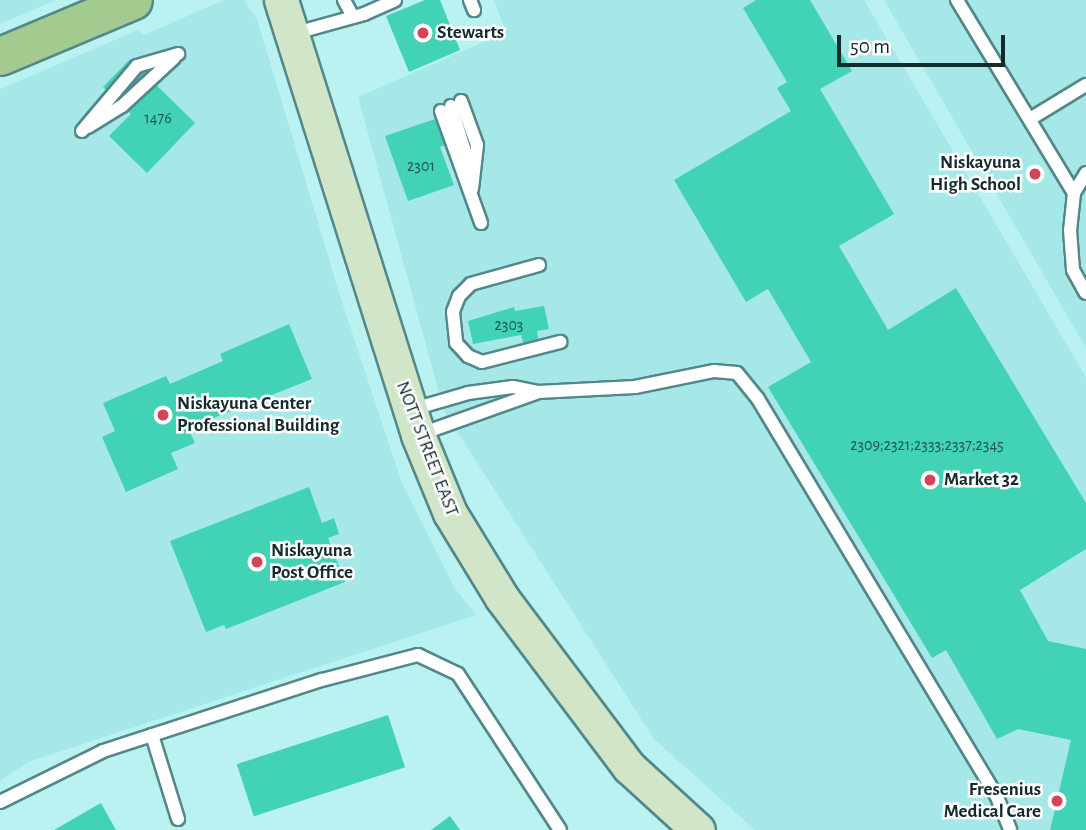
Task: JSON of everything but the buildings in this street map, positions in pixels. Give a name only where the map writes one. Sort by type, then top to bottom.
[{"type":"main road","points":[[0,56],[133,0]]},
{"type":"street","name":"NOTT STREET EAST","points":[[281,0],[414,423],[450,513],[502,598],[629,767],[698,830]]},
{"type":"lane","points":[[344,0],[352,17]]},
{"type":"lane","points":[[957,0],[1074,193]]},
{"type":"lane","points":[[292,34],[352,17],[392,1]]},
{"type":"lane","points":[[82,131],[137,66],[178,54]]},
{"type":"lane","points":[[1030,119],[1086,85]]},
{"type":"lane","points":[[471,190],[477,145],[451,106],[471,190],[481,223]]},
{"type":"lane","points":[[1086,173],[1074,193],[1073,270],[1086,293]]},
{"type":"lane","points":[[539,265],[471,284],[459,296],[453,312],[456,343],[468,356],[482,362],[560,342]]},
{"type":"lane","points":[[414,423],[538,392],[635,387],[714,371],[737,373],[758,400],[990,785],[1010,830]]},
{"type":"lane","points":[[414,423],[468,393],[513,387],[538,392]]},
{"type":"lane","points":[[0,802],[103,751],[322,680],[418,655],[458,674],[560,830]]},
{"type":"lane","points":[[152,735],[178,819]]},
{"type":"shaded area","points":[[0,0],[56,0],[0,24]]},
{"type":"shaded area","points":[[224,0],[244,0],[257,19],[341,299],[402,483],[454,587],[476,615],[28,762],[0,781],[0,89],[138,30],[144,35]]},
{"type":"shaded area","points":[[494,0],[864,0],[1086,377],[1086,830],[755,830],[654,739],[444,411],[358,97],[506,32]]},
{"type":"shaded area","name":"Niskayuna High School","points":[[884,0],[1086,0],[1086,348]]},
{"type":"place","name":"Stewarts","points":[[423,33]]},
{"type":"place","name":"Niskayuna High School","points":[[1035,174]]},
{"type":"place","name":"Niskayuna Center Professional Building","points":[[163,415]]},
{"type":"place","name":"Market 32","points":[[930,480]]},
{"type":"place","name":"Niskayuna Post Office","points":[[257,562]]},
{"type":"place","name":"Fresenius Medical Care","points":[[1057,801]]}]
